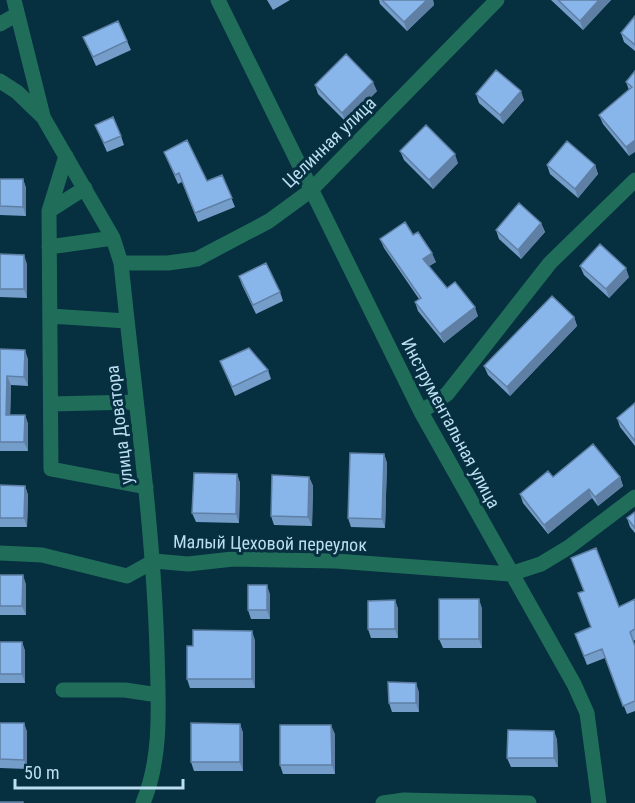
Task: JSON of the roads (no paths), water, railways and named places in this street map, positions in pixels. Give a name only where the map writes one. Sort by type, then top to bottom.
[{"type":"street","name":"Инструментальная улица","points":[[218,0],[310,191],[421,412],[510,574],[574,684],[587,713],[599,803]]},
{"type":"street","name":"Целинная улица","points":[[121,263],[168,263],[196,259],[269,220],[310,191],[497,0]]},
{"type":"street","points":[[0,24],[15,7]]},
{"type":"street","points":[[15,7],[44,117]]},
{"type":"street","name":"улица Доватора","points":[[0,81],[17,92],[44,117],[113,238],[121,263],[154,561],[158,695],[155,760],[150,786],[143,803]]},
{"type":"street","points":[[66,156],[49,211],[51,469],[146,488]]},
{"type":"street","points":[[421,412],[447,394],[550,263],[635,180]]},
{"type":"street","points":[[49,211],[85,188]]},
{"type":"street","points":[[49,247],[113,238]]},
{"type":"street","points":[[50,316],[127,321]]},
{"type":"street","points":[[51,404],[135,402]]},
{"type":"street","points":[[510,574],[541,564],[569,547],[635,497]]},
{"type":"street","name":"Малый Цеховой переулок","points":[[0,553],[42,555],[127,576],[154,561],[188,564],[233,559],[336,561],[510,574]]},
{"type":"street","points":[[63,690],[125,690],[158,695]]},
{"type":"street","points":[[383,803],[404,800],[529,803]]}]
